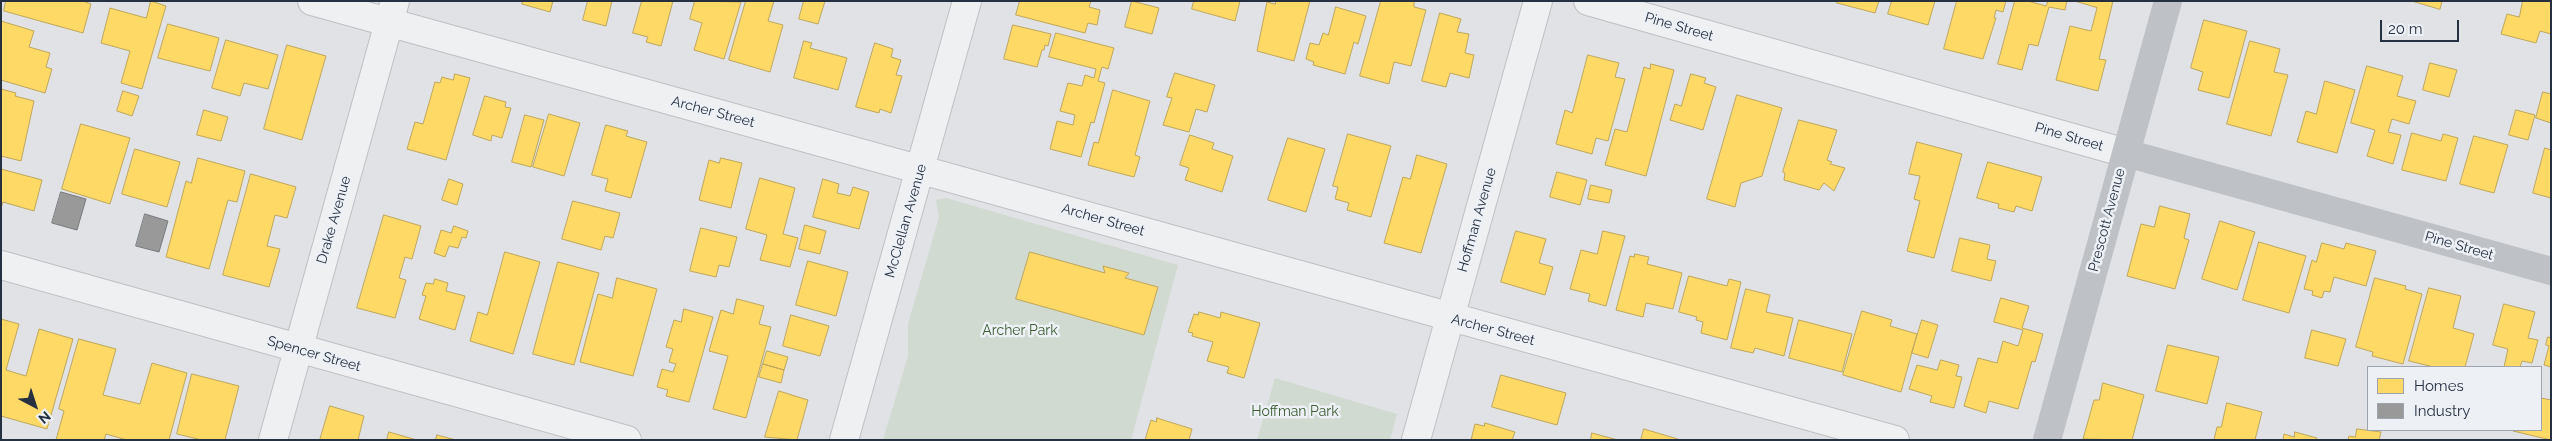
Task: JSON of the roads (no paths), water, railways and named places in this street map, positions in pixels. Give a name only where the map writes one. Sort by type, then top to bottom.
[{"type":"street","name":"Archer Street","points":[[312,1],[392,12],[920,169],[1449,318],[1895,440]]},
{"type":"street","name":"McClellan Avenue","points":[[844,440],[968,1]]},
{"type":"street","name":"Hoffman Avenue","points":[[1416,440],[1538,1]]},
{"type":"street","name":"Pine Street","points":[[1588,1],[2551,271]]},
{"type":"street","name":"Prescott Avenue","points":[[2047,440],[2168,1]]},
{"type":"street","name":"Drake Avenue","points":[[273,440],[392,12]]},
{"type":"street","name":"Spencer Street","points":[[1,265],[627,440]]},
{"type":"park label","name":"Archer Park","points":[[1020,331]]},
{"type":"park label","name":"Hoffman Park","points":[[1295,412]]}]
